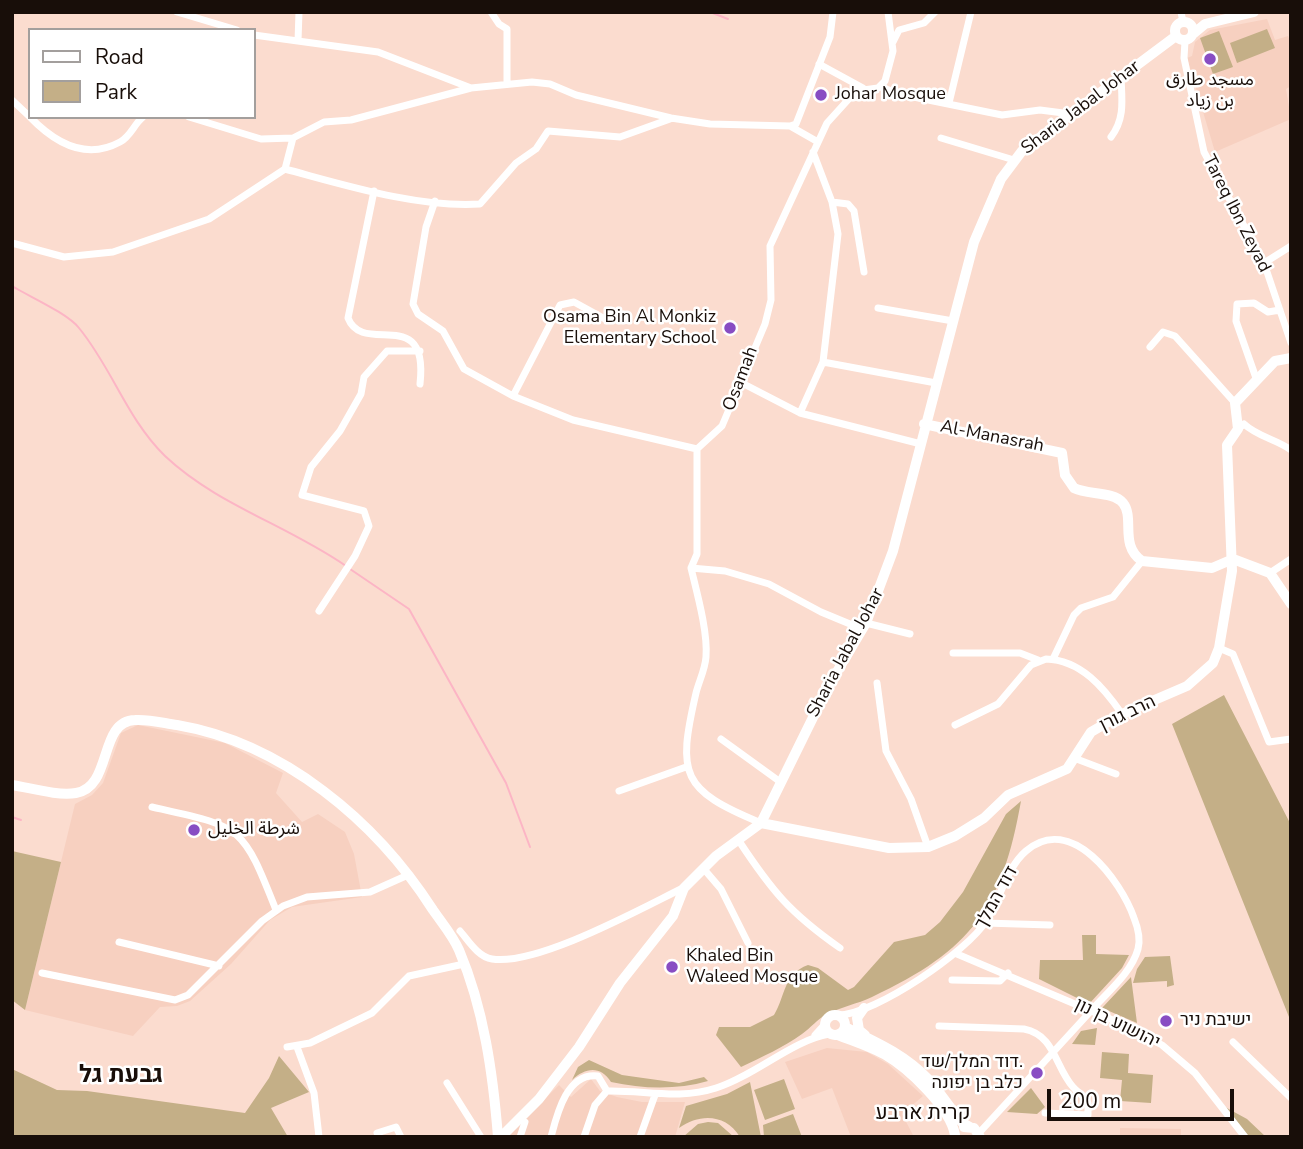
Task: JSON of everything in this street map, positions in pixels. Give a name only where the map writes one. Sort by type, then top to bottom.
[{"type":"street","points":[[177,12],[231,28]]},
{"type":"street","points":[[298,41],[299,12]]},
{"type":"street","points":[[491,12],[499,24],[507,29],[508,83]]},
{"type":"street","points":[[790,127],[796,124],[830,37],[833,12]]},
{"type":"street","points":[[880,87],[890,67],[893,42],[888,12]]},
{"type":"street","points":[[893,42],[899,30],[924,23],[934,12]]},
{"type":"street","points":[[949,103],[971,12]]},
{"type":"street","points":[[1183,19],[1192,26],[1185,37],[1175,29],[1183,19],[1231,12]]},
{"type":"street","name":"Sharia Jabal Johar","points":[[499,1137],[539,1099],[579,1047],[620,983],[673,916],[684,888],[703,868],[761,823],[779,780],[864,626],[884,582],[924,424],[982,217],[1014,160],[1121,79],[1205,24],[1254,12]]},
{"type":"street","points":[[256,35],[378,52],[471,88]]},
{"type":"street","name":"Tareq Ibn Zeyad","points":[[1185,37],[1184,58],[1204,152],[1264,263],[1291,343]]},
{"type":"street","points":[[819,64],[863,88],[880,87],[899,94],[1008,116],[1040,110],[1072,114]]},
{"type":"street","points":[[1111,137],[1118,128],[1123,110],[1121,79]]},
{"type":"street","points":[[196,119],[261,139],[293,138],[324,122],[351,120],[471,88],[508,83],[550,84],[576,95],[671,118],[710,124],[790,127],[818,142]]},
{"type":"street","name":"Osamah","points":[[697,449],[722,426],[770,308],[770,246],[813,152],[827,123],[856,91],[863,88]]},
{"type":"street","points":[[12,100],[28,115]]},
{"type":"street","points":[[285,169],[373,191],[435,201],[481,204],[516,163],[536,149],[548,131],[620,137],[671,118]]},
{"type":"street","points":[[32,119],[50,138],[87,148],[120,142],[141,119]]},
{"type":"street","points":[[12,243],[64,257],[113,252],[209,219],[285,169],[293,138]]},
{"type":"street","points":[[941,138],[1014,160]]},
{"type":"street","points":[[800,413],[823,362],[838,234],[832,202],[813,152]]},
{"type":"street","points":[[373,191],[352,289],[349,321],[358,330],[408,340],[420,351],[420,384]]},
{"type":"street","points":[[435,201],[426,227],[413,307],[443,331],[464,369],[513,396],[573,420],[697,449],[697,554],[691,568],[706,651],[694,704],[686,767],[690,777],[702,790],[732,811],[761,823]]},
{"type":"street","points":[[832,202],[848,204],[856,215],[864,272]]},
{"type":"street","points":[[1264,263],[1291,246]]},
{"type":"street","points":[[513,396],[560,305],[574,302],[605,319]]},
{"type":"street","points":[[1256,378],[1236,321],[1237,304],[1254,303],[1268,312],[1280,310]]},
{"type":"street","points":[[878,308],[953,321]]},
{"type":"street","points":[[1150,347],[1163,332],[1175,336],[1235,403],[1238,429]]},
{"type":"street","points":[[319,611],[355,556],[369,526],[364,511],[302,495],[311,467],[340,431],[360,394],[363,377],[387,351],[420,351]]},
{"type":"street","points":[[1235,403],[1275,361],[1291,358]]},
{"type":"street","points":[[823,362],[936,383]]},
{"type":"street","points":[[735,391],[740,382],[800,413],[921,444]]},
{"type":"street","name":"Al-Manasrah","points":[[924,424],[1062,453],[1065,475],[1074,488],[1118,500],[1125,505],[1132,550],[1142,561]]},
{"type":"street","points":[[1238,429],[1244,424],[1255,434],[1281,443],[1291,450]]},
{"type":"street","name":"הרב גורן","points":[[761,823],[889,848],[928,847],[955,836],[984,818],[1008,795],[1067,769],[1091,733],[1122,714],[1187,686],[1213,663],[1219,648],[1233,559],[1227,445],[1238,429]]},
{"type":"street","points":[[1053,659],[1074,615],[1082,608],[1113,597],[1142,561],[1212,568],[1233,559],[1269,573],[1291,604]]},
{"type":"street","points":[[1269,573],[1291,559]]},
{"type":"street","points":[[691,568],[725,571],[769,584],[821,612],[864,626],[910,634]]},
{"type":"street","points":[[1219,648],[1233,654],[1269,742],[1291,739]]},
{"type":"street","points":[[953,653],[1020,653],[1038,660],[1053,659],[1097,681],[1122,714]]},
{"type":"street","points":[[955,726],[998,704],[1038,660]]},
{"type":"street","points":[[877,683],[886,751],[911,799],[928,847]]},
{"type":"street","points":[[12,785],[76,793],[87,788],[100,771],[121,724],[135,720],[187,727],[254,749],[311,783],[360,822],[408,875],[457,947],[478,1003],[499,1137]]},
{"type":"street","points":[[721,739],[779,780]]},
{"type":"street","points":[[1073,758],[1116,774]]},
{"type":"street","points":[[619,791],[686,767]]},
{"type":"street","points":[[152,807],[196,817],[237,832],[252,852],[276,910]]},
{"type":"street","name":"דוד המלך","points":[[551,1137],[563,1101],[582,1079],[598,1076],[607,1091],[655,1095],[714,1089],[752,1073],[837,1026],[957,954],[985,923],[1016,863],[1027,850],[1041,842],[1058,840],[1089,854],[1122,891],[1139,937],[1138,950],[1127,970],[1055,1051],[976,1132]]},
{"type":"street","points":[[739,841],[779,900],[800,920],[840,948]]},
{"type":"street","points":[[703,868],[721,889],[748,943]]},
{"type":"street","points":[[42,973],[175,1000],[188,995],[256,926],[276,910],[307,897],[370,892],[408,875]]},
{"type":"street","points":[[460,930],[481,954],[491,959],[519,958],[597,929],[684,888]]},
{"type":"street","points":[[985,923],[1051,925]]},
{"type":"street","points":[[118,942],[219,966]]},
{"type":"street","name":"יהושוע בן נון","points":[[957,954],[1008,973],[1129,1027],[1177,1055],[1245,1137]]},
{"type":"street","points":[[287,1047],[297,1047],[372,1013],[409,976],[464,964]]},
{"type":"street","points":[[952,980],[1000,981],[1008,973]]},
{"type":"street","points":[[861,1010],[857,1023],[859,1030],[868,1037]]},
{"type":"street","points":[[837,1026],[888,1047],[913,1065],[930,1081],[962,1123],[976,1132]]},
{"type":"street","points":[[837,1026],[908,1072],[937,1103],[954,1127],[955,1136]]},
{"type":"street","points":[[939,1026],[1024,1029],[1036,1033],[1055,1051],[1066,1077],[1086,1098],[1088,1115],[1045,1113]]},
{"type":"street","points":[[1233,1042],[1291,1098]]},
{"type":"street","points":[[297,1047],[314,1093],[319,1137]]},
{"type":"street","points":[[447,1083],[481,1137]]},
{"type":"street","points":[[584,1137],[595,1105],[607,1091]]},
{"type":"street","points":[[640,1137],[655,1095]]},
{"type":"street","points":[[520,1137],[524,1122]]},
{"type":"street","points":[[377,1133],[396,1127],[401,1137]]},
{"type":"street","points":[[955,1136],[963,1127],[976,1132]]},
{"type":"shaded area","points":[[1267,19],[1275,40],[1288,36],[1291,44],[1291,86],[1286,89],[1291,119],[1215,152],[1187,58],[1192,56],[1195,42],[1210,30]]},
{"type":"shaded area","points":[[138,725],[225,743],[283,773],[276,793],[302,822],[318,814],[345,832],[354,854],[362,897],[292,907],[270,920],[231,964],[190,1001],[177,1006],[160,1007],[133,1036],[25,1010],[75,804],[92,795],[103,783],[121,733]]},
{"type":"shaded area","points":[[827,1048],[867,1052],[888,1064],[923,1096],[902,1114],[914,1137],[851,1137],[832,1088],[802,1099],[785,1062]]},
{"type":"shaded area","points":[[591,1079],[600,1091],[617,1097],[642,1102],[685,1102],[675,1137],[506,1137],[559,1085],[571,1097]]},
{"type":"shaded area","points":[[1120,1128],[1181,1129],[1181,1137],[1120,1137]]},
{"type":"green space","points":[[1267,29],[1275,48],[1237,63],[1230,43]]},
{"type":"green space","points":[[1219,31],[1233,67],[1213,74],[1200,38]]},
{"type":"green space","points":[[1224,695],[1291,825],[1291,1022],[1172,724]]},
{"type":"green space","points":[[1021,801],[1004,870],[992,898],[977,922],[958,943],[935,962],[906,979],[872,997],[827,1014],[788,1043],[741,1067],[716,1035],[719,1027],[750,1027],[774,1015],[789,980],[808,965],[818,968],[848,990],[854,987],[894,942],[925,935],[940,922],[963,892],[1006,814]]},
{"type":"green space","points":[[12,851],[61,862],[25,1010],[12,1000]]},
{"type":"green space","points":[[1082,935],[1096,935],[1096,954],[1129,955],[1122,968],[1089,1004],[1039,979],[1040,960],[1083,960]]},
{"type":"green space","points":[[1170,956],[1174,985],[1167,987],[1167,981],[1133,983],[1137,969],[1145,957]]},
{"type":"green space","points":[[1131,977],[1137,1023],[1102,1008]]},
{"type":"green space","points":[[1097,1028],[1095,1045],[1072,1044],[1081,1031]]},
{"type":"green space","points":[[1102,1052],[1129,1054],[1128,1073],[1153,1075],[1151,1103],[1120,1101],[1122,1080],[1100,1078]]},
{"type":"green space","points":[[279,1056],[309,1092],[271,1108],[288,1137],[12,1137],[12,1069],[57,1090],[87,1091],[245,1113],[269,1078]]},
{"type":"green space","points":[[589,1060],[622,1075],[679,1083],[704,1077],[708,1081],[660,1088],[635,1086],[611,1082],[602,1073],[592,1070],[572,1080],[578,1067]]},
{"type":"green space","points":[[784,1079],[795,1109],[765,1120],[754,1090]]},
{"type":"green space","points":[[750,1082],[761,1137],[740,1137],[728,1124],[712,1118],[695,1120],[679,1128],[686,1106],[727,1094]]},
{"type":"green space","points":[[1031,1088],[1045,1107],[1037,1114],[1007,1112]]},
{"type":"green space","points":[[1225,1107],[1247,1119],[1266,1137],[1249,1137]]},
{"type":"green space","points":[[793,1114],[802,1137],[764,1137],[763,1125]]},
{"type":"green space","points":[[718,1123],[734,1137],[683,1137],[698,1124]]},
{"type":"waterway","points":[[710,12],[728,19]]},
{"type":"waterway","points":[[12,286],[57,311],[79,328],[91,343],[140,426],[165,456],[185,473],[230,502],[300,538],[346,566]]},
{"type":"waterway","points":[[350,569],[409,609],[506,783],[530,847]]},
{"type":"waterway","points":[[12,817],[21,820]]},
{"type":"place","name":"مسجد طارق بن زياد","points":[[1210,59]]},
{"type":"place","name":"Johar Mosque","points":[[821,95]]},
{"type":"place","name":"Osama Bin Al Monkiz Elementary School","points":[[730,328]]},
{"type":"place","name":"شرطة الخليل","points":[[194,830]]},
{"type":"place","name":"Khaled Bin Waleed Mosque","points":[[672,967]]},
{"type":"place","name":"ישיבת ניר","points":[[1166,1021]]},
{"type":"place","name":"דוד המלך/שד. כלב בן יפונה","points":[[1037,1073]]},
{"type":"district","name":"גבעת גל","points":[[121,1076]]},
{"type":"district","name":"קרית ארבע","points":[[923,1114]]}]
